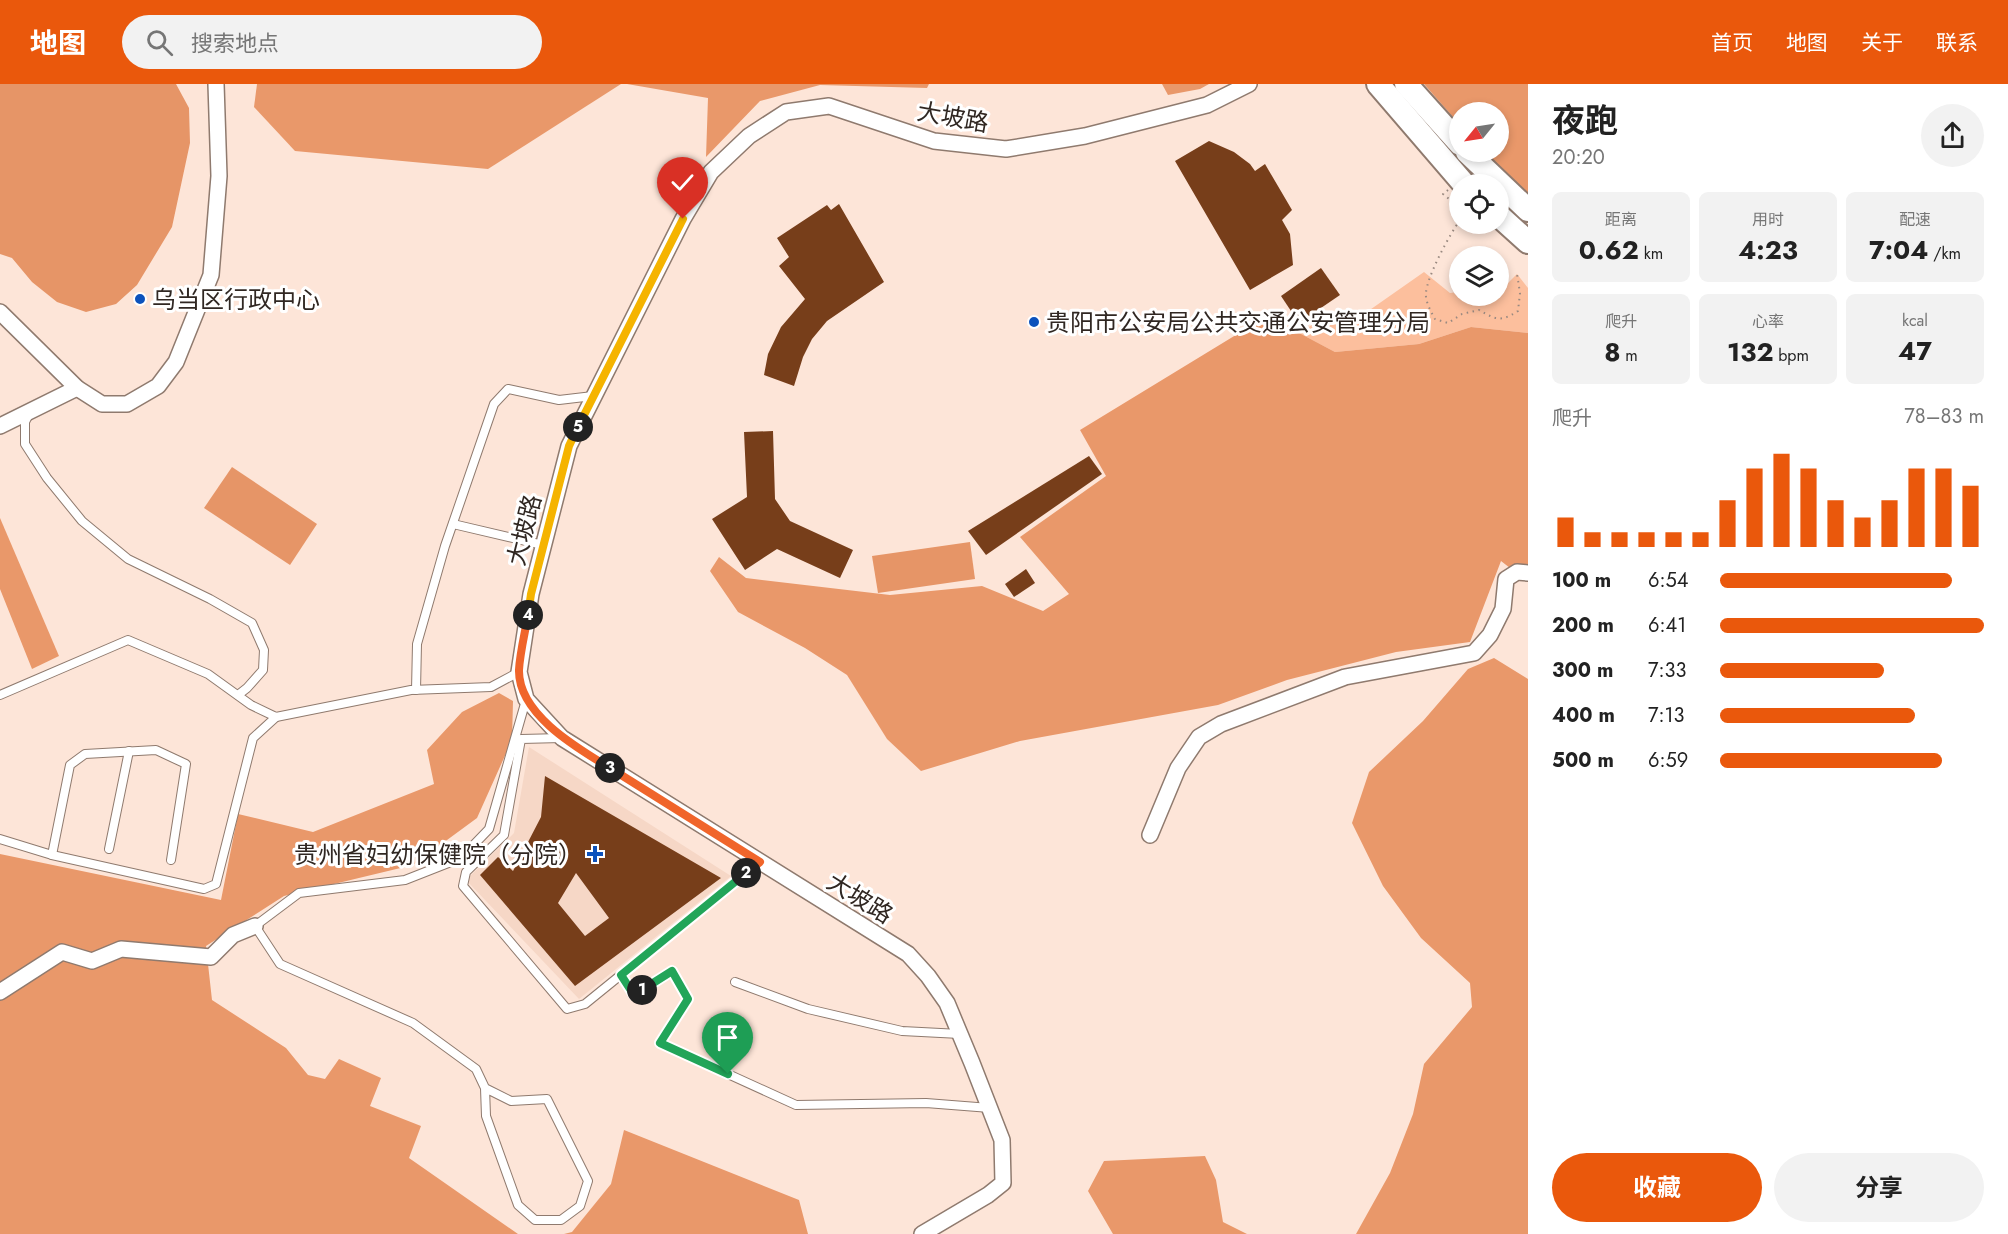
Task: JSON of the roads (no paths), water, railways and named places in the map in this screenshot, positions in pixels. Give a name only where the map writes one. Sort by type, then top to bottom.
[{"type":"main road","points":[[1378,84],[1453,174]]},
{"type":"main road","points":[[1406,84],[1449,132]]},
{"type":"main road","points":[[1478,162],[1528,210]]},
{"type":"main road","points":[[1509,225],[1528,242]]},
{"type":"street","points":[[0,312],[77,388],[102,404],[127,404],[158,386],[176,362],[211,275],[219,176],[216,84]]},
{"type":"street","name":"大坡路","points":[[922,1234],[988,1195],[1003,1182],[1002,1140],[947,1003],[928,976],[908,954],[562,738],[526,699],[519,672],[531,594],[569,446],[683,219],[711,172],[748,136],[786,111],[829,106],[934,141],[1006,149],[1085,136],[1207,105],[1249,84]]},
{"type":"street","points":[[0,426],[77,388]]},
{"type":"street","points":[[1150,835],[1178,768],[1199,737],[1221,724],[1345,677],[1474,653],[1490,635],[1503,609],[1506,579],[1517,572],[1528,573]]},
{"type":"street","points":[[0,992],[62,952],[92,961],[122,948],[211,957],[233,934],[255,926]]},
{"type":"lane","points":[[416,690],[417,644],[453,524],[494,404],[508,389],[559,400],[594,396]]},
{"type":"lane","points":[[30,413],[25,422],[25,444],[47,478],[82,521],[128,559],[210,599],[252,623],[264,651],[263,670],[238,695]]},
{"type":"lane","points":[[453,524],[543,545]]},
{"type":"lane","points":[[0,695],[128,640],[208,674],[251,705],[276,717]]},
{"type":"lane","points":[[0,839],[52,855],[204,889],[216,884],[253,738],[276,717],[416,690],[491,687],[519,672]]},
{"type":"lane","points":[[485,1088],[511,1101],[547,1099],[588,1181],[580,1206],[561,1220],[535,1220],[518,1205],[486,1116],[485,1088],[476,1069],[413,1023],[280,964],[255,926],[299,893],[405,880],[461,858],[489,829],[526,699]]},
{"type":"lane","points":[[562,738],[521,739],[504,835],[466,872],[463,886],[567,1009],[585,1004],[760,862]]},
{"type":"lane","points":[[52,855],[70,765],[85,754],[156,750],[186,764],[171,860]]},
{"type":"lane","points":[[109,849],[129,751]]},
{"type":"lane","points":[[621,975],[634,995],[672,971],[688,999],[660,1043],[796,1105],[926,1103],[990,1108]]},
{"type":"lane","points":[[735,982],[808,1009],[902,1031],[960,1034]]},
{"type":"place","name":"乌当区行政中心","points":[[140,299]]},
{"type":"place","name":"贵阳市公安局公共交通公安管理分局","points":[[1034,322]]},
{"type":"place","name":"贵州省妇幼保健院（分院）","points":[[595,854]]}]
